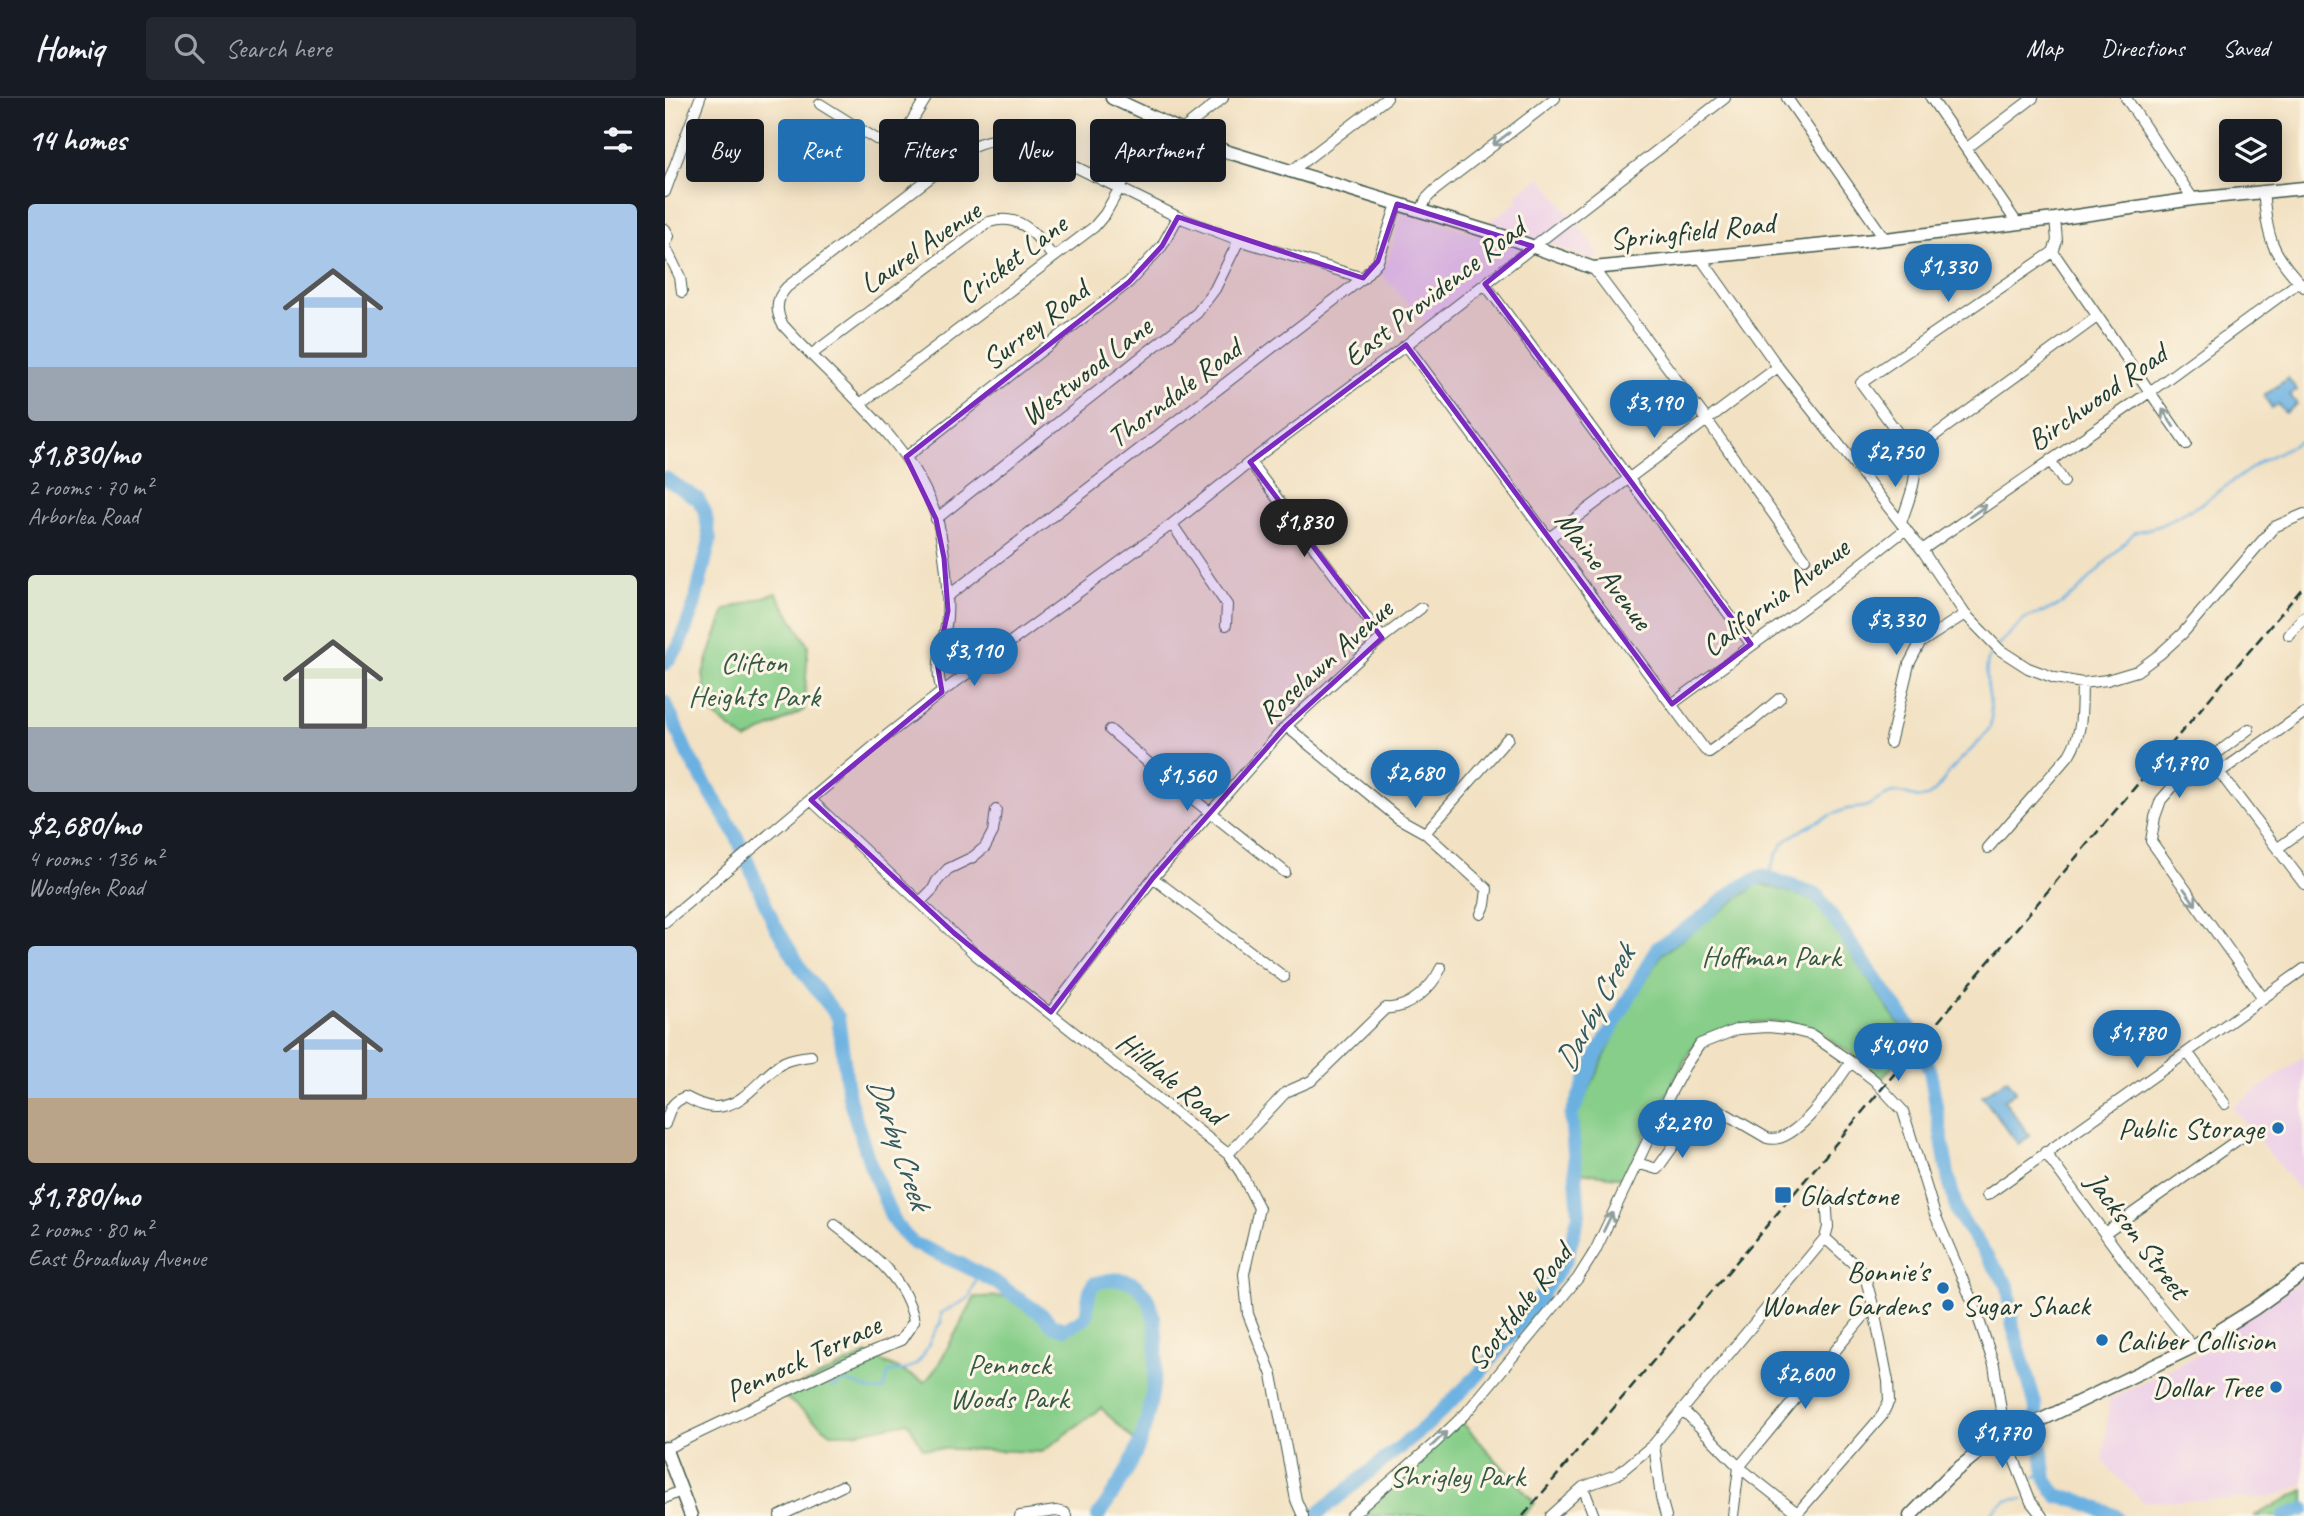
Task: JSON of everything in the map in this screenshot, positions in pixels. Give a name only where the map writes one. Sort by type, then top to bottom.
[{"type":"main road","name":"Springfield Road","points":[[1112,98],[1156,119]]},
{"type":"main road","name":"Springfield Road","points":[[1226,151],[1532,246],[1593,268],[1885,239],[2193,199],[2304,188]]},
{"type":"main road","points":[[1910,1516],[1949,1476],[1985,1447],[2193,1347],[2254,1309],[2304,1273]]},
{"type":"main road","points":[[665,1449],[691,1516]]},
{"type":"street","points":[[665,192],[700,98]]},
{"type":"street","points":[[820,104],[876,139],[888,141],[905,132],[926,98]]},
{"type":"street","points":[[1196,119],[1223,98]]},
{"type":"street","points":[[1290,172],[1387,98]]},
{"type":"street","points":[[1421,212],[1426,199],[1435,190],[1555,98]]},
{"type":"street","name":"East Providence Road","points":[[665,922],[942,692],[1172,524],[1725,98]]},
{"type":"street","points":[[1787,98],[1885,239]]},
{"type":"street","points":[[1931,98],[2017,223]]},
{"type":"street","points":[[1967,148],[2033,98]]},
{"type":"street","points":[[2126,98],[2193,199]]},
{"type":"street","points":[[942,692],[937,662],[946,626],[948,596],[936,519],[906,457],[860,404],[787,330],[779,318],[777,303],[782,292],[964,152],[994,139],[1020,140],[1178,216],[1239,240],[1363,278]]},
{"type":"street","name":"Cricket Lane","points":[[860,404],[1100,220],[1122,182]]},
{"type":"street","points":[[2263,191],[2269,236],[2276,253],[2302,284]]},
{"type":"street","name":"Thorndale Road","points":[[948,596],[1363,278],[1378,261],[1398,204]]},
{"type":"street","name":"Surrey Road","points":[[906,457],[1129,282],[1162,246],[1178,216]]},
{"type":"street","points":[[1903,526],[1916,472],[1915,461],[1912,452],[1861,383],[2053,252],[2057,241],[2055,219]]},
{"type":"street","name":"Laurel Avenue","points":[[812,354],[989,222],[1010,220],[1028,227],[1053,257]]},
{"type":"street","points":[[665,229],[669,236],[665,245],[680,277],[682,292]]},
{"type":"street","name":"Westwood Lane","points":[[936,519],[1197,313],[1215,289],[1239,240]]},
{"type":"street","points":[[2053,252],[2186,444]]},
{"type":"street","points":[[1700,257],[1778,367],[1922,550],[1965,614],[2000,650],[2028,668],[2055,678],[2082,683],[2106,680],[2137,671],[2183,633],[2274,527],[2304,514]]},
{"type":"street","points":[[1593,268],[1707,420],[1805,559]]},
{"type":"street","points":[[1485,284],[1751,644]]},
{"type":"street","name":"Birchwood Road","points":[[1922,550],[2302,284]]},
{"type":"street","points":[[1912,452],[2097,317]]},
{"type":"street","name":"Maine Avenue","points":[[1406,345],[1705,750],[1709,752],[1780,698]]},
{"type":"street","points":[[1549,538],[1778,367]]},
{"type":"street","points":[[2050,460],[2064,482]]},
{"type":"street","points":[[1250,462],[1382,638]]},
{"type":"street","points":[[1172,524],[1227,605],[1226,625]]},
{"type":"street","name":"California Avenue","points":[[1672,704],[1828,590],[1903,526]]},
{"type":"street","name":"Roselawn Avenue","points":[[1051,1012],[1153,878],[1286,726],[1382,638],[1421,608]]},
{"type":"street","points":[[1890,743],[1909,664],[1920,643],[1965,614]]},
{"type":"street","points":[[2289,635],[2304,617]]},
{"type":"street","points":[[1988,848],[2076,744],[2081,731],[2082,683]]},
{"type":"street","points":[[2263,998],[2151,841],[2155,817],[2168,790],[2176,783],[2220,772],[2304,713]]},
{"type":"street","points":[[1286,726],[1398,818],[1425,833],[1487,889],[1481,914]]},
{"type":"street","points":[[2249,729],[2216,754],[2214,765],[2304,884]]},
{"type":"street","points":[[1110,730],[1285,872]]},
{"type":"street","points":[[1425,833],[1508,738]]},
{"type":"street","name":"Hilldale Road","points":[[811,800],[976,954],[1228,1154],[1259,1208],[1244,1274],[1248,1314],[1272,1376],[1296,1500],[1303,1516]]},
{"type":"street","points":[[921,901],[948,869],[965,862],[985,847],[993,832],[996,810]]},
{"type":"street","points":[[2278,848],[2304,829]]},
{"type":"street","points":[[1153,878],[1284,977]]},
{"type":"street","points":[[1228,1154],[1286,1092],[1311,1081],[1386,1008],[1395,1009],[1414,999],[1441,968]]},
{"type":"street","points":[[1987,1195],[2304,969]]},
{"type":"street","name":"Scottdale Road","points":[[1351,1516],[1467,1412],[1578,1278],[1595,1251],[1685,1066],[1700,1044],[1738,1029],[1768,1027],[1812,1035],[1874,1080],[1903,1111],[1934,1212],[1975,1308],[1994,1365],[2010,1434],[2031,1502],[2042,1516]]},
{"type":"street","points":[[2187,1053],[2225,1104]]},
{"type":"street","points":[[665,1124],[670,1107],[676,1100],[685,1097],[706,1106],[717,1107],[740,1099],[782,1063],[811,1056]]},
{"type":"street","points":[[1637,1163],[1657,1169],[1702,1106],[1714,1107],[1773,1140],[1785,1135],[1821,1104],[1851,1062]]},
{"type":"street","points":[[2106,1233],[2243,1136]]},
{"type":"street","name":"Jackson Street","points":[[2045,1152],[2143,1286],[2193,1347]]},
{"type":"street","points":[[1551,1516],[1583,1487],[1619,1474],[1654,1444],[1825,1238],[1828,1227],[1826,1195]]},
{"type":"street","name":"Pennock Terrace","points":[[665,1449],[843,1364],[901,1340],[914,1321],[911,1306],[899,1285],[879,1260],[835,1225]]},
{"type":"street","points":[[1682,1409],[1739,1467],[1795,1514],[1881,1417],[1888,1401],[1888,1381],[1874,1305],[1864,1273],[1825,1238]]},
{"type":"street","points":[[1733,1516],[1739,1467],[1874,1305]]},
{"type":"street","points":[[1654,1444],[1666,1516]]},
{"type":"street","points":[[780,1516],[842,1486]]},
{"type":"street","points":[[1583,1487],[1594,1516]]},
{"type":"street","points":[[665,1499],[680,1492]]},
{"type":"street","points":[[1020,1516],[1056,1511],[1065,1513],[1066,1516]]},
{"type":"highlighted area","points":[[1397,204],[1532,246],[1485,284],[1751,644],[1672,704],[1406,345],[1250,462],[1382,638],[1286,726],[1153,878],[1051,1012],[954,933],[811,800],[942,692],[937,662],[948,611],[944,558],[936,519],[906,457],[1129,282],[1162,246],[1178,217],[1363,278],[1378,261]]},
{"type":"shaded area","points":[[1541,177],[1600,254],[1592,261],[1549,243],[1517,252],[1426,324],[1379,271],[1387,263],[1403,213],[1473,234],[1519,200],[1516,195]]},
{"type":"shaded area","name":"Public Storage","points":[[2304,1057],[2304,1189],[2300,1191],[2232,1107]]},
{"type":"shaded area","points":[[2304,1278],[2304,1484],[2270,1498],[2143,1502],[2103,1462],[2109,1400],[2206,1351],[2210,1343]]},
{"type":"green space","name":"Clifton Heights Park","points":[[776,593],[808,645],[804,710],[746,740],[708,711],[703,673],[725,610]]},
{"type":"green space","name":"Hoffman Park","points":[[1759,883],[1814,900],[1912,1043],[1881,1080],[1852,1054],[1822,1034],[1795,1023],[1756,1022],[1738,1027],[1692,1047],[1623,1178],[1580,1172],[1576,1117],[1625,1013],[1662,954]]},
{"type":"green space","name":"Pennock Woods Park","points":[[1106,1280],[1133,1283],[1146,1295],[1153,1313],[1156,1359],[1139,1445],[1101,1408],[1042,1452],[923,1448],[908,1422],[854,1433],[831,1433],[781,1394],[867,1354],[925,1382],[937,1367],[975,1297],[1016,1298],[1064,1329],[1084,1317],[1090,1289],[1093,1284]]},
{"type":"green space","name":"Shrigley Park","points":[[1459,1419],[1535,1503],[1523,1516],[1351,1516]]},
{"type":"green space","points":[[2304,1490],[2304,1516],[2254,1516]]},
{"type":"water","points":[[2288,378],[2297,390],[2290,395],[2297,404],[2285,413],[2278,404],[2272,408],[2264,396]]},
{"type":"water","points":[[2007,1079],[2016,1091],[2004,1100],[2030,1136],[2018,1144],[1982,1096]]},
{"type":"waterway","points":[[1998,645],[2026,618],[2056,607],[2075,594],[2135,532],[2159,526],[2201,504],[2260,462],[2304,439]]},
{"type":"waterway","name":"Darby Creek","points":[[665,478],[698,499],[705,512],[710,540],[694,606],[679,646],[665,664]]},
{"type":"waterway","points":[[1767,878],[1783,844],[1814,824],[1842,811],[1868,806],[1893,793],[1925,798],[1935,791],[1989,729],[1991,714],[1987,666],[1993,649]]},
{"type":"waterway","name":"Darby Creek","points":[[665,702],[688,755],[736,835],[774,924],[805,975],[838,1017],[849,1098],[870,1164],[892,1218],[902,1232],[913,1243],[995,1282],[1044,1316],[1052,1325],[1064,1329],[1085,1317],[1093,1284],[1124,1280],[1134,1284],[1146,1296],[1153,1314],[1156,1337],[1156,1361],[1149,1410],[1134,1456],[1098,1516]]},
{"type":"waterway","name":"Darby Creek","points":[[1315,1516],[1426,1426],[1478,1375],[1525,1318],[1566,1260],[1579,1214],[1571,1116],[1595,1058],[1657,948],[1699,920],[1738,888],[1762,876],[1816,894],[1910,1027],[1930,1071],[1949,1180],[1958,1214],[2008,1286],[2013,1327],[2035,1403],[2046,1480],[2058,1497],[2078,1500],[2116,1516]]},
{"type":"waterway","points":[[831,1387],[837,1387],[840,1381],[874,1391],[884,1389],[888,1373],[916,1364],[941,1323],[941,1313],[969,1298],[979,1273]]},
{"type":"waterway","points":[[2035,1477],[2045,1473]]},
{"type":"waterway","points":[[1990,1516],[2004,1502],[2023,1499]]},
{"type":"waterway","name":"Darby Creek","points":[[2284,1516],[2304,1509]]},
{"type":"railway","points":[[1523,1516],[2304,586]]},
{"type":"place","name":"Public Storage","points":[[2278,1128]]},
{"type":"place","name":"Gladstone","points":[[1783,1195]]},
{"type":"place","name":"Bonnie's Wonder Gardens","points":[[1943,1288]]},
{"type":"place","name":"Sugar Shack","points":[[1948,1305]]},
{"type":"place","name":"Caliber Collision","points":[[2102,1340]]},
{"type":"place","name":"Dollar Tree","points":[[2276,1387]]}]
